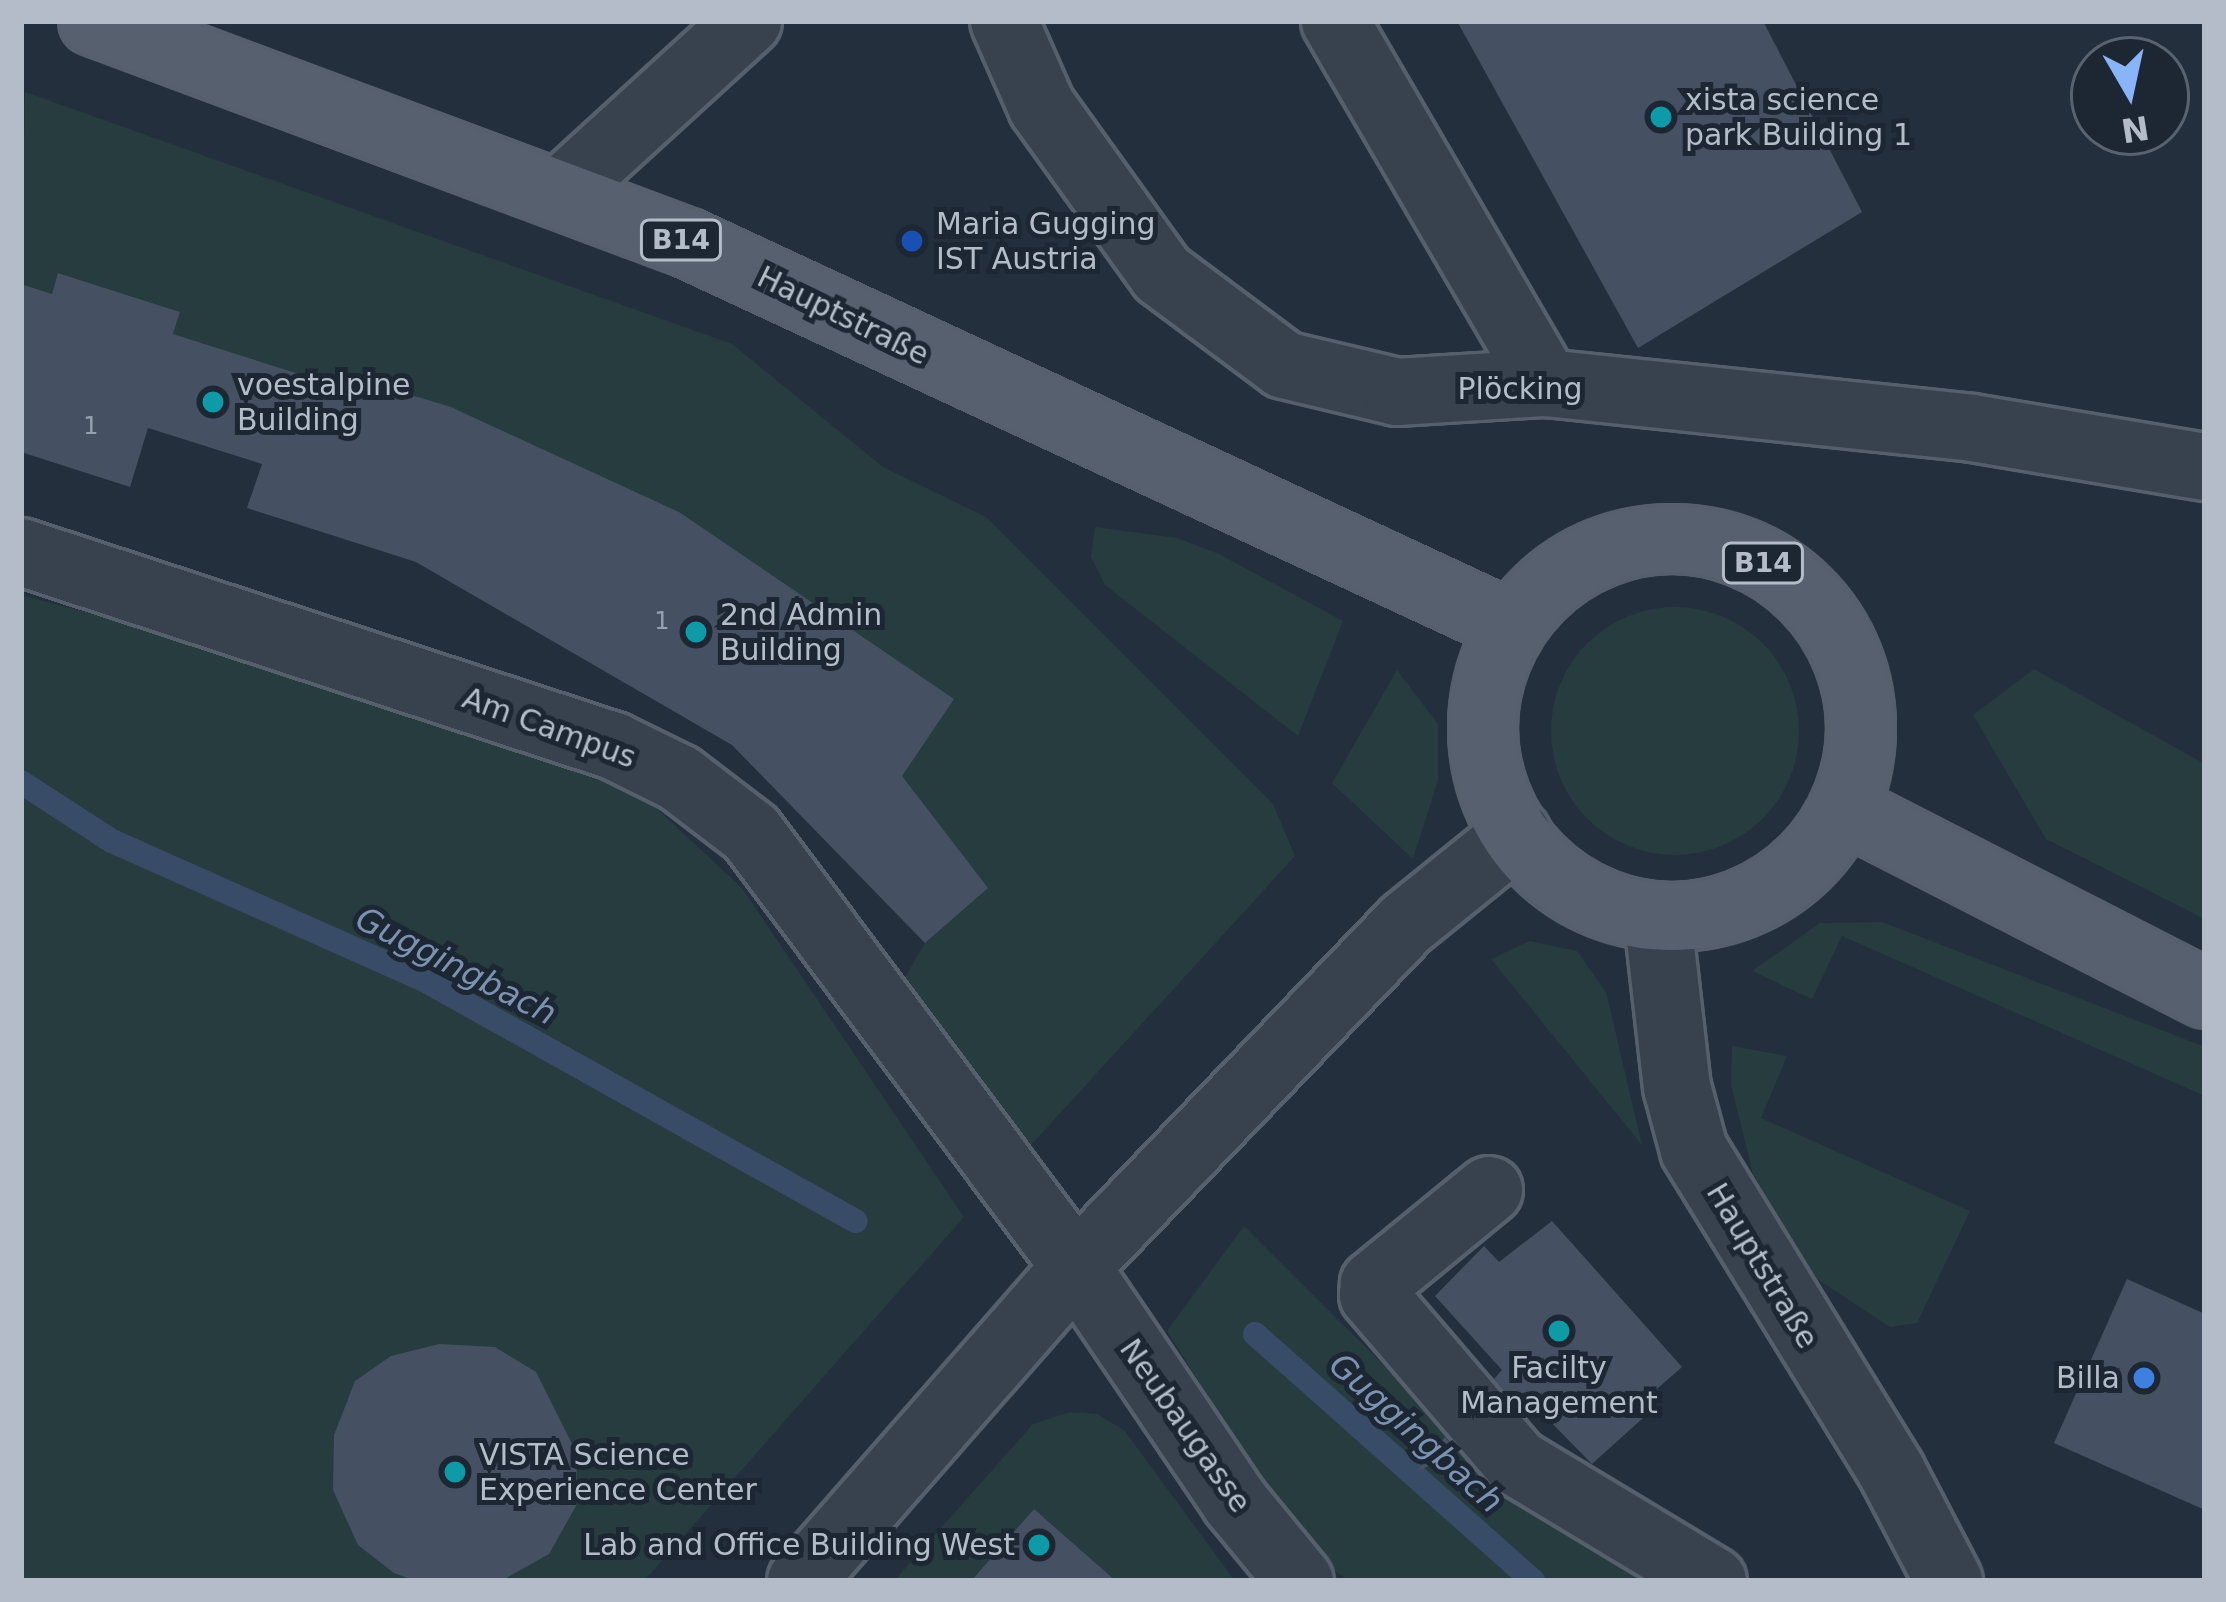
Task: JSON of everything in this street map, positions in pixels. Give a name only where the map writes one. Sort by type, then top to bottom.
[{"type":"main road","name":"Hauptstraße","points":[[93,21],[562,191],[1510,625]]},
{"type":"main road","name":"B14","points":[[1658,921],[1562,887],[1517,835],[1482,754],[1484,690],[1510,625],[1563,571],[1647,537],[1715,541],[1786,574],[1837,630],[1860,694],[1848,811]]},
{"type":"main road","points":[[1658,921],[1707,914],[1793,875],[1848,811],[2205,994]]},
{"type":"street","points":[[562,191],[748,21]]},
{"type":"street","name":"Plöcking","points":[[1004,21],[1042,107],[1162,274],[1284,365],[1397,392],[1546,383],[1972,428],[2205,467]]},
{"type":"street","points":[[1335,21],[1546,383]]},
{"type":"street","name":"Am Campus","points":[[21,552],[614,746],[679,778],[751,833],[1076,1267]]},
{"type":"street","points":[[800,1581],[1076,1267],[1406,923],[1517,835]]},
{"type":"street","name":"Hauptstraße","points":[[1658,921],[1677,1087],[1694,1150],[1892,1472],[1949,1581]]},
{"type":"street","points":[[1489,1190],[1374,1285],[1373,1295],[1516,1462],[1713,1581]]},
{"type":"street","name":"Neubaugasse","points":[[1076,1267],[1234,1502],[1300,1581]]},
{"type":"green space","points":[[25,92],[732,344],[883,467],[986,517],[1273,804],[1295,856],[1021,1156],[903,981],[925,943],[988,888],[679,512],[460,411],[342,374],[337,386],[173,334],[180,312],[59,273],[52,294],[21,284]]},
{"type":"green space","points":[[1095,527],[1177,538],[1219,554],[1343,621],[1298,736],[1105,585],[1091,557]]},
{"type":"green space","points":[[21,595],[378,690],[629,783],[742,888],[964,1217],[644,1581],[21,1581]]},
{"type":"green space","points":[[1675,607],[1723,616],[1763,643],[1790,683],[1799,731],[1790,779],[1763,819],[1723,846],[1675,855],[1627,846],[1587,819],[1560,779],[1551,731],[1560,683],[1587,643],[1627,616]]},
{"type":"green space","points":[[2034,669],[2205,764],[2205,919],[2046,839],[1973,715]]},
{"type":"green space","points":[[1397,670],[1438,724],[1438,780],[1413,859],[1332,783]]},
{"type":"green space","points":[[1882,922],[2205,1047],[2205,1096],[1842,936],[1812,999],[1752,971],[1820,923]]},
{"type":"green space","points":[[1530,941],[1577,951],[1606,992],[1642,1145],[1491,959]]},
{"type":"green space","points":[[1732,1046],[1787,1056],[1761,1118],[1970,1211],[1917,1323],[1890,1327],[1814,1277],[1753,1174],[1731,1085]]},
{"type":"green space","points":[[1244,1226],[1496,1477],[1646,1581],[1349,1581],[1334,1570],[1244,1453],[1167,1331]]},
{"type":"green space","points":[[1070,1412],[1097,1414],[1124,1430],[1235,1581],[1116,1581],[1034,1509],[971,1581],[894,1581],[1033,1424]]},
{"type":"building","name":"xista science park Building 1","points":[[1457,21],[1763,21],[1862,212],[1638,348]]},
{"type":"building","name":"2nd Admin Building","points":[[58,273],[180,312],[173,334],[337,386],[341,374],[451,407],[679,512],[954,699],[902,776],[988,888],[925,943],[732,745],[416,562],[247,508],[262,464],[148,428],[130,487],[21,452],[21,284],[52,294]]},
{"type":"building","name":"Facilty Management","points":[[1552,1221],[1682,1367],[1634,1409],[1643,1418],[1592,1464],[1538,1409],[1526,1416],[1494,1379],[1502,1370],[1435,1296],[1484,1246],[1499,1262]]},
{"type":"building","name":"Billa","points":[[2127,1279],[2205,1314],[2205,1510],[2054,1443]]},
{"type":"building","name":"VISTA Science Experience Center","points":[[439,1344],[495,1347],[536,1372],[577,1454],[576,1506],[549,1554],[501,1581],[416,1581],[394,1573],[358,1545],[333,1490],[334,1435],[355,1381],[391,1356]]},
{"type":"building","points":[[1445,1437],[1457,1451],[1419,1471],[1418,1469]]},
{"type":"building","name":"Lab and Office Building West","points":[[1034,1509],[1116,1581],[971,1581]]},
{"type":"waterway","name":"Guggingbach","points":[[21,782],[112,841],[426,981],[856,1221]]},
{"type":"waterway","name":"Guggingbach","points":[[1255,1334],[1533,1581]]},
{"type":"place","name":"xista science park Building 1","points":[[1661,117]]},
{"type":"place","name":"Maria Gugging IST Austria","points":[[912,241]]},
{"type":"place","name":"voestalpine Building","points":[[213,402]]},
{"type":"place","name":"2nd Admin Building","points":[[696,632]]},
{"type":"place","name":"Facilty Management","points":[[1559,1331]]},
{"type":"place","name":"Billa","points":[[2144,1378]]},
{"type":"place","name":"VISTA Science Experience Center","points":[[455,1472]]},
{"type":"place","name":"Lab and Office Building West","points":[[1039,1545]]}]
